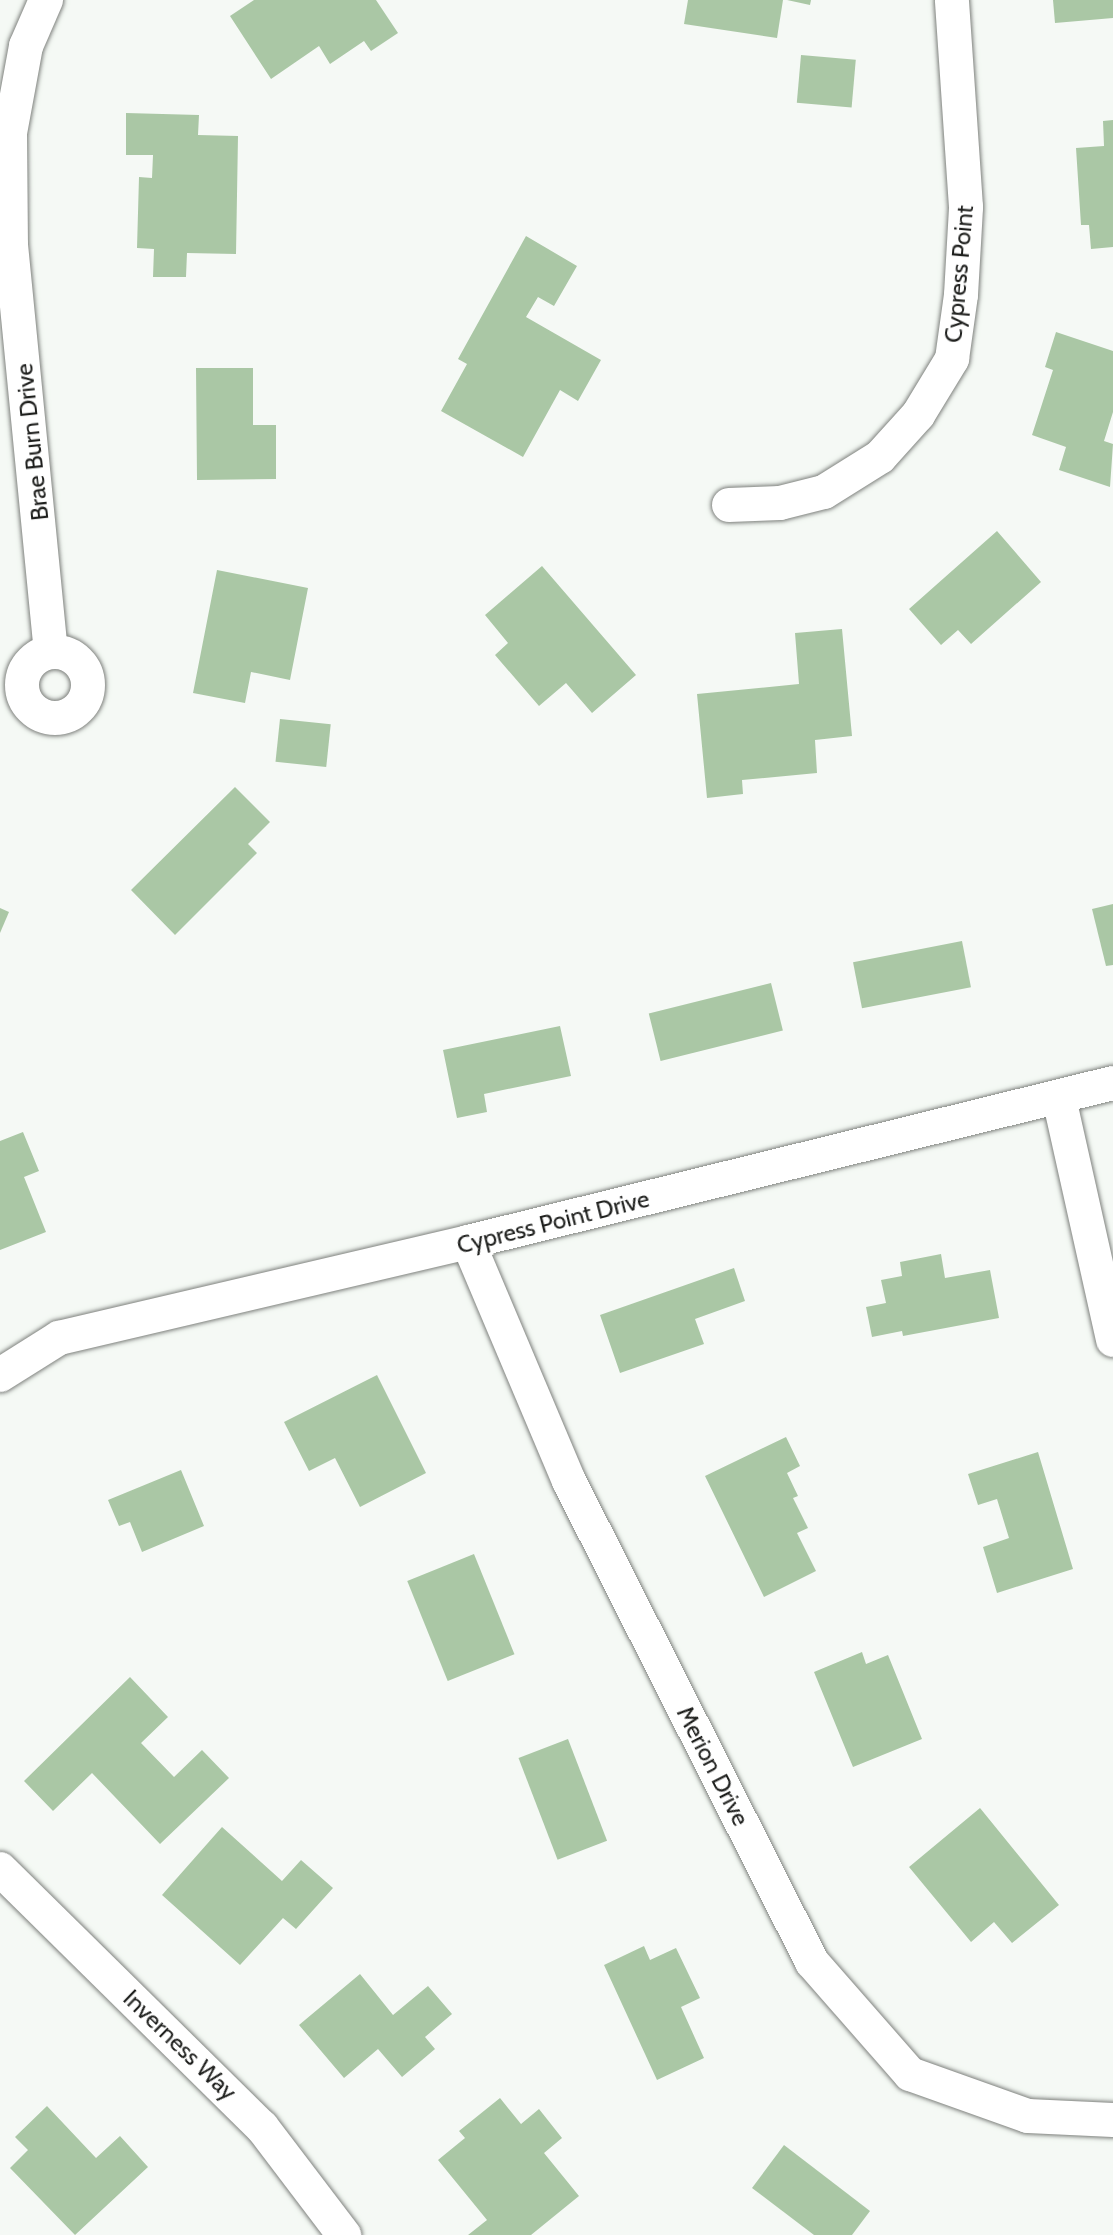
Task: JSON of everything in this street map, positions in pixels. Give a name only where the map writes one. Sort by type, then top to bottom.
[{"type":"street","name":"Brae Burn Drive","points":[[46,0],[26,46],[10,133],[11,245],[51,650]]},
{"type":"street","name":"Cypress Point","points":[[729,505],[780,503],[824,492],[880,457],[918,415],[952,359],[961,295],[966,207],[952,0]]},
{"type":"street","name":"Cypress Point Drive","points":[[0,1375],[59,1338],[468,1242],[1113,1083]]},
{"type":"street","points":[[1059,1098],[1113,1340]]},
{"type":"street","name":"Merion Drive","points":[[468,1242],[569,1481],[812,1962],[910,2074],[1028,2116],[1113,2120]]},
{"type":"street","name":"Inverness Way","points":[[0,1869],[262,2127],[344,2235]]},
{"type":"building","points":[[254,0],[376,0],[398,33],[371,51],[364,41],[330,64],[319,46],[271,79],[230,16]]},
{"type":"building","points":[[688,0],[783,0],[777,38],[684,24]]},
{"type":"building","points":[[787,0],[811,0],[810,5]]},
{"type":"building","points":[[1053,0],[1113,0],[1113,18],[1055,23]]},
{"type":"building","points":[[801,55],[856,60],[852,108],[797,103]]},
{"type":"building","points":[[126,113],[199,115],[198,135],[238,136],[236,254],[187,253],[186,277],[153,277],[154,249],[137,248],[139,177],[152,178],[153,155],[126,155]]},
{"type":"building","points":[[1113,120],[1113,247],[1091,249],[1089,225],[1081,225],[1076,148],[1104,146],[1103,121]]},
{"type":"building","points":[[526,236],[577,266],[554,306],[538,297],[526,317],[601,360],[578,401],[560,390],[523,457],[441,411],[467,364],[458,359]]},
{"type":"building","points":[[1056,332],[1113,351],[1113,412],[1104,441],[1113,444],[1110,487],[1059,470],[1066,447],[1032,435],[1053,370],[1045,367]]},
{"type":"building","points":[[196,368],[253,368],[253,425],[276,425],[276,479],[197,480]]},
{"type":"building","points":[[997,531],[1041,582],[971,644],[958,630],[941,645],[909,609]]},
{"type":"building","points":[[542,566],[636,675],[592,713],[566,683],[539,706],[495,655],[508,643],[485,615]]},
{"type":"building","points":[[217,570],[308,588],[290,680],[251,672],[245,703],[193,693]]},
{"type":"building","points":[[842,629],[852,736],[815,740],[817,773],[742,780],[743,794],[707,798],[697,694],[799,684],[795,633]]},
{"type":"building","points":[[280,719],[331,724],[326,767],[276,762]]},
{"type":"building","points":[[235,787],[270,822],[248,844],[257,853],[175,935],[131,890]]},
{"type":"building","points":[[1113,904],[1113,965],[1106,966],[1092,909]]},
{"type":"building","points":[[0,908],[9,912],[0,933]]},
{"type":"building","points":[[962,941],[971,987],[862,1008],[853,962]]},
{"type":"building","points":[[771,983],[783,1031],[661,1061],[649,1013]]},
{"type":"building","points":[[560,1026],[571,1076],[484,1094],[487,1112],[457,1118],[443,1050]]},
{"type":"building","points":[[23,1132],[39,1171],[24,1177],[46,1232],[0,1250],[0,1141]]},
{"type":"building","points":[[941,1254],[945,1278],[990,1270],[999,1318],[903,1336],[902,1331],[872,1337],[866,1307],[886,1303],[881,1280],[902,1276],[900,1262]]},
{"type":"building","points":[[734,1268],[745,1301],[695,1319],[704,1344],[620,1373],[600,1315]]},
{"type":"building","points":[[377,1375],[426,1473],[360,1507],[335,1458],[309,1471],[284,1422]]},
{"type":"building","points":[[786,1437],[800,1466],[787,1473],[798,1496],[793,1498],[808,1528],[797,1533],[816,1571],[764,1597],[705,1476]]},
{"type":"building","points":[[1038,1452],[1073,1569],[997,1593],[983,1547],[1009,1538],[997,1499],[978,1505],[968,1474]]},
{"type":"building","points":[[181,1470],[204,1526],[142,1552],[130,1522],[119,1526],[108,1500]]},
{"type":"building","points":[[474,1554],[514,1654],[448,1681],[407,1581]]},
{"type":"building","points":[[862,1652],[866,1664],[888,1655],[922,1739],[853,1767],[814,1672]]},
{"type":"building","points":[[130,1677],[168,1717],[141,1743],[174,1777],[202,1750],[229,1778],[160,1844],[92,1773],[53,1811],[24,1781]]},
{"type":"building","points":[[568,1739],[607,1841],[558,1860],[519,1758]]},
{"type":"building","points":[[980,1808],[1059,1905],[1012,1943],[994,1922],[971,1942],[909,1867]]},
{"type":"building","points":[[222,1827],[282,1881],[301,1860],[333,1888],[296,1929],[283,1918],[240,1965],[162,1895]]},
{"type":"building","points":[[644,1946],[650,1960],[676,1948],[700,1998],[681,2007],[704,2058],[657,2080],[604,1965]]},
{"type":"building","points":[[360,1974],[393,2015],[428,1986],[452,2014],[425,2037],[435,2049],[402,2077],[378,2049],[344,2078],[299,2025]]},
{"type":"building","points":[[500,2098],[521,2124],[539,2109],[562,2138],[544,2153],[579,2196],[531,2235],[468,2235],[487,2220],[438,2160],[465,2138],[459,2131]]},
{"type":"building","points":[[47,2106],[96,2158],[120,2136],[148,2167],[75,2235],[10,2168],[28,2150],[15,2137]]},
{"type":"building","points":[[784,2145],[870,2211],[852,2235],[814,2235],[752,2188]]}]
